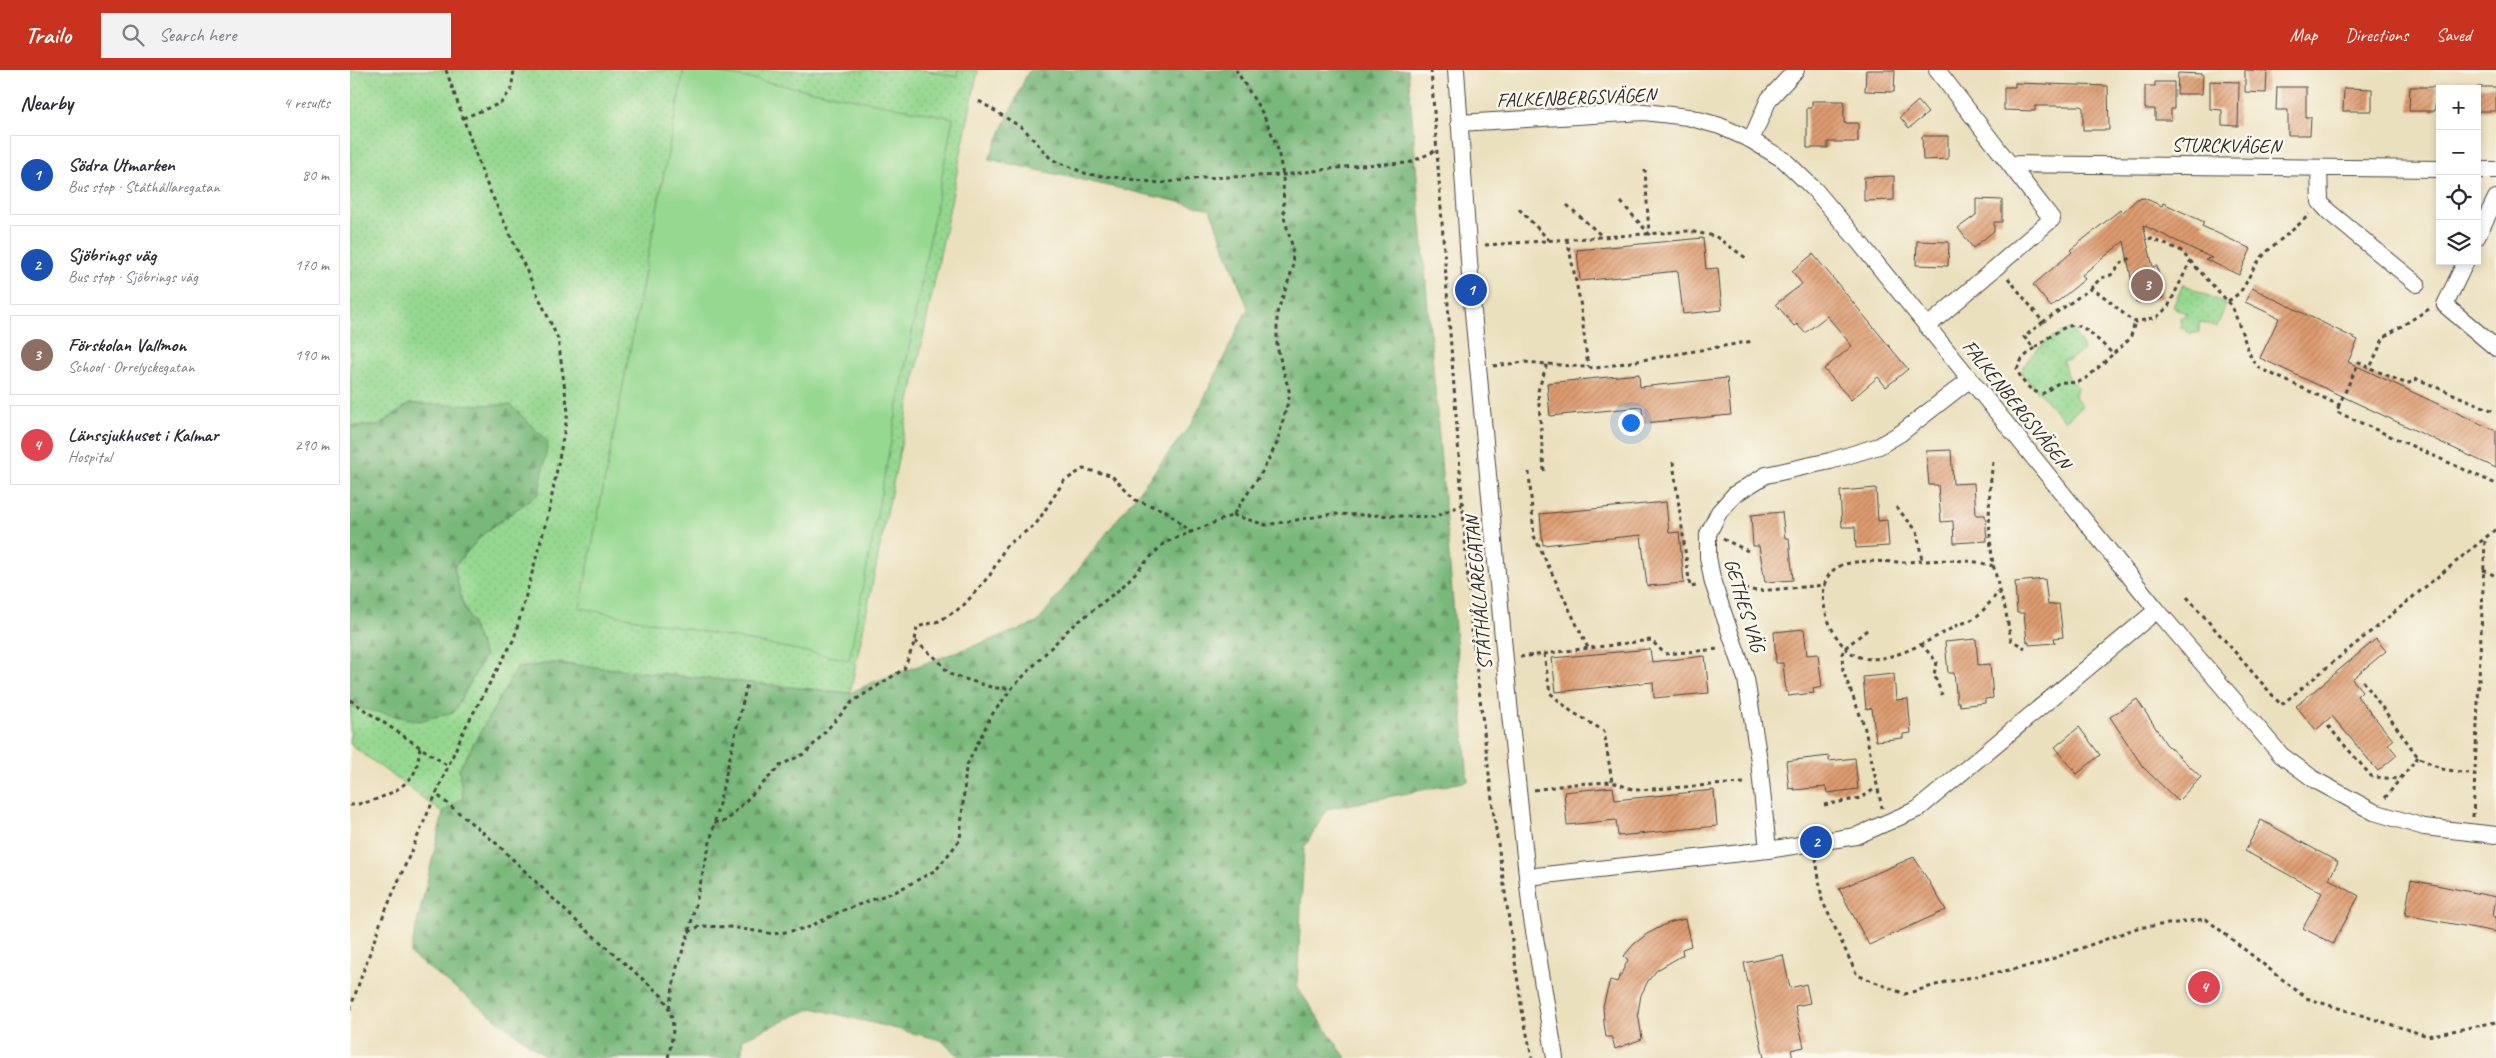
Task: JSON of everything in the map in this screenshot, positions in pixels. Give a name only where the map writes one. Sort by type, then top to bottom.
[{"type":"street","name":"STÅTHÅLLAREGATAN","points":[[1456,70],[1469,246],[1518,792],[1527,877],[1554,1058]]},
{"type":"street","points":[[1751,140],[1769,99],[1796,70]]},
{"type":"street","points":[[1928,326],[2052,219],[2012,164],[1937,70]]},
{"type":"street","name":"FALKENBERGSVÄGEN","points":[[1459,123],[1644,112],[1688,117],[1720,126],[1751,140],[1784,160],[1816,190],[2156,610],[2281,755],[2315,780],[2374,812],[2424,827],[2496,835]]},
{"type":"street","name":"STURCKVÄGEN","points":[[2012,164],[2436,170]]},
{"type":"street","points":[[2318,168],[2320,202],[2329,212],[2417,284]]},
{"type":"street","points":[[2481,170],[2496,170]]},
{"type":"street","points":[[2481,230],[2496,198]]},
{"type":"street","points":[[2464,265],[2438,306],[2496,348]]},
{"type":"street","name":"GETHES VÄG","points":[[1768,850],[1761,782],[1746,679],[1713,583],[1708,557],[1708,534],[1719,512],[1735,494],[1766,475],[1830,461],[1879,446],[1901,432],[1969,380]]},
{"type":"street","points":[[1527,877],[1768,850],[1856,836],[1918,809],[2156,610]]},
{"type":"path","points":[[350,1009],[384,913],[448,766],[464,730],[514,639],[549,511],[568,412],[558,339],[484,180],[446,70]]},
{"type":"path","points":[[463,118],[501,103],[511,90],[514,70]]},
{"type":"path","points":[[689,932],[700,926],[730,927],[774,934],[807,928],[842,911],[897,891],[936,870],[960,840],[966,767],[991,716],[1012,688],[1068,630],[1121,588],[1164,543],[1233,515],[1262,472],[1277,444],[1290,394],[1277,347],[1276,313],[1293,268],[1292,245],[1284,217],[1283,175],[1277,146],[1263,114],[1236,70]]},
{"type":"path","points":[[1431,70],[1471,622],[1493,806],[1522,1010],[1532,1058]]},
{"type":"path","points":[[979,101],[1024,129],[1051,158],[1087,174],[1161,183],[1201,178],[1283,175],[1361,164],[1409,163],[1437,150]]},
{"type":"path","points":[[1645,170],[1649,234]]},
{"type":"path","points":[[1621,202],[1649,234]]},
{"type":"path","points":[[2228,301],[2241,294],[2257,262],[2277,242],[2295,230],[2320,202]]},
{"type":"path","points":[[1567,205],[1603,237]]},
{"type":"path","points":[[1519,209],[1550,240]]},
{"type":"path","points":[[1469,246],[1689,231],[1715,236],[1746,258]]},
{"type":"path","points":[[2149,238],[2180,250],[2228,301],[2232,306],[2252,360],[2259,368],[2339,405]]},
{"type":"path","points":[[1567,239],[1580,301],[1588,367]]},
{"type":"path","points":[[2034,348],[2024,337],[2090,289],[2101,278],[2111,275],[2123,262],[2131,258]]},
{"type":"path","points":[[2090,289],[2102,294],[2122,314],[2135,322],[2157,317],[2168,307],[2191,260]]},
{"type":"path","points":[[1997,266],[2043,322]]},
{"type":"path","points":[[2370,368],[2384,337],[2438,306]]},
{"type":"path","points":[[2113,354],[2085,328],[2078,324],[2069,325],[2034,348],[2022,359],[2017,369],[2021,380],[2032,391],[2042,394],[2060,382],[2077,383],[2083,380],[2113,354],[2130,339],[2135,322]]},
{"type":"path","points":[[1480,368],[1524,362],[1596,368],[1753,341]]},
{"type":"path","points":[[2496,412],[2417,379],[2407,384],[2359,362],[2337,412],[2496,484]]},
{"type":"path","points":[[1544,471],[1538,391],[1547,364]]},
{"type":"path","points":[[1673,462],[1690,587],[1713,583]]},
{"type":"path","points":[[1993,462],[1988,494],[1993,566],[1998,578],[1999,591],[2005,608],[2011,640],[2026,648]]},
{"type":"path","points":[[714,823],[726,821],[781,765],[806,754],[852,702],[904,669],[915,641],[917,627],[938,621],[962,607],[990,575],[1006,546],[1036,524],[1064,481],[1083,468],[1111,475],[1135,500],[1166,511],[1191,533]]},
{"type":"path","points":[[1529,472],[1534,536],[1588,648]]},
{"type":"path","points":[[1233,515],[1266,525],[1332,514],[1434,517],[1462,505]]},
{"type":"path","points":[[1896,508],[1917,531],[1922,562]]},
{"type":"path","points":[[2187,597],[2281,705],[2485,540],[2496,529]]},
{"type":"path","points":[[1708,534],[1734,542],[1748,551]]},
{"type":"path","points":[[2473,832],[2485,540]]},
{"type":"path","points":[[1993,566],[1980,562],[1855,562],[1840,566],[1830,575],[1823,591],[1824,610],[1835,635],[1845,648],[1854,655],[1873,660],[1890,657],[1975,618],[1999,591]]},
{"type":"path","points":[[2483,570],[2496,576]]},
{"type":"path","points":[[1744,589],[1758,591],[1825,585]]},
{"type":"path","points":[[1867,630],[1845,648],[1842,654],[1844,671],[1864,725],[1876,788],[1886,823]]},
{"type":"path","points":[[1505,658],[1651,640],[1665,654],[1736,647]]},
{"type":"path","points":[[915,641],[939,661],[949,674],[994,688],[1012,688]]},
{"type":"path","points":[[1921,644],[1937,662],[1934,674],[1942,695]]},
{"type":"path","points":[[1544,654],[1550,693],[1572,712],[1604,731],[1612,782]]},
{"type":"path","points":[[2363,681],[2418,757],[2441,769],[2475,774]]},
{"type":"path","points":[[669,1008],[677,967],[689,932],[747,684]]},
{"type":"path","points":[[350,700],[448,766]]},
{"type":"path","points":[[2328,726],[2372,777],[2400,779]]},
{"type":"path","points":[[351,806],[403,787],[416,770],[420,747]]},
{"type":"path","points":[[2374,812],[2418,757]]},
{"type":"path","points":[[1518,792],[1573,784],[1612,782],[1635,790],[1761,782]]},
{"type":"path","points":[[1824,805],[1861,798],[1876,788]]},
{"type":"path","points":[[436,794],[497,844],[573,918],[662,996],[669,1008],[674,1027],[668,1058]]},
{"type":"path","points":[[1814,843],[1822,900],[1857,975],[1905,994],[1946,982],[2036,965],[2137,928],[2206,920],[2306,998],[2428,1036],[2496,1022]]},
{"type":"green space","points":[[350,70],[684,70],[581,608],[953,119],[704,70],[924,70],[957,76],[958,70],[978,70],[850,693],[555,663],[517,668],[459,769],[463,798],[443,813],[350,744],[350,706],[354,708],[485,656],[462,601],[454,567],[484,533],[539,493],[449,405],[410,404],[378,426],[350,426]]},
{"type":"green space","points":[[684,70],[704,70],[953,118],[849,660],[580,608]]},
{"type":"green space","points":[[924,70],[958,70],[957,77]]},
{"type":"green space","points":[[1029,70],[1408,70],[1468,781],[1327,809],[1304,848],[1297,987],[1346,1058],[960,1058],[941,1040],[812,1008],[743,1039],[741,1058],[548,1058],[410,954],[443,813],[463,798],[459,769],[517,668],[555,663],[850,693],[876,681],[1037,623],[1192,423],[1248,308],[1210,209],[989,159]]},
{"type":"green space","points":[[2183,284],[2226,304],[2217,327],[2199,321],[2199,332],[2191,334],[2181,327],[2180,318],[2188,314],[2173,307]]},
{"type":"green space","points":[[2071,329],[2084,350],[2069,360],[2063,360],[2067,376],[2077,387],[2075,396],[2082,406],[2065,421],[2021,373],[2029,359],[2041,346],[2048,340]]},
{"type":"green space","points":[[409,404],[511,405],[548,442],[539,493],[484,533],[454,567],[462,601],[485,656],[454,712],[418,721],[350,706],[350,426],[378,426]]},
{"type":"building","points":[[1866,70],[1895,70],[1894,92],[1865,91]]},
{"type":"building","points":[[2245,70],[2267,71],[2266,93],[2245,92]]},
{"type":"building","points":[[2178,73],[2203,74],[2202,94],[2177,94]]},
{"type":"building","points":[[2210,81],[2239,82],[2238,126],[2222,125],[2222,110],[2210,109]]},
{"type":"building","points":[[2155,82],[2174,82],[2174,109],[2171,109],[2171,120],[2155,120],[2155,109],[2145,109],[2145,86],[2155,86]]},
{"type":"building","points":[[2015,83],[2108,86],[2109,130],[2083,130],[2083,108],[2081,106],[2035,106],[2035,111],[2004,110],[2004,87],[2015,87]]},
{"type":"building","points":[[2277,87],[2306,87],[2306,117],[2311,117],[2310,135],[2288,135],[2288,110],[2276,110]]},
{"type":"building","points":[[2410,87],[2436,87],[2435,111],[2409,111]]},
{"type":"building","points":[[2481,87],[2496,87],[2496,111],[2481,111]]},
{"type":"building","points":[[2344,88],[2372,89],[2372,111],[2343,111]]},
{"type":"building","points":[[1812,101],[1844,101],[1844,123],[1858,123],[1858,142],[1828,142],[1828,148],[1807,148],[1807,108],[1812,108]]},
{"type":"building","points":[[1918,101],[1928,113],[1909,128],[1900,117]]},
{"type":"building","points":[[1922,136],[1948,136],[1948,159],[1923,160]]},
{"type":"building","points":[[1894,176],[1894,200],[1864,201],[1864,177]]},
{"type":"building","points":[[2144,198],[2162,206],[2163,203],[2204,222],[2202,226],[2251,249],[2239,275],[2205,259],[2212,258],[2143,225],[2153,267],[2157,266],[2163,298],[2136,303],[2124,241],[2082,275],[2085,279],[2051,307],[2033,285],[2072,252],[2070,250],[2120,210],[2122,213],[2137,199]]},
{"type":"building","points":[[1976,199],[2002,200],[2002,222],[1994,222],[1994,231],[1973,248],[1958,228],[1976,215]]},
{"type":"building","points":[[1703,238],[1706,269],[1718,268],[1722,310],[1683,314],[1678,271],[1580,281],[1577,250]]},
{"type":"building","points":[[1917,241],[1949,242],[1948,266],[1916,265]]},
{"type":"building","points":[[1813,254],[1908,369],[1886,387],[1878,377],[1851,400],[1824,369],[1852,346],[1827,316],[1805,333],[1797,324],[1794,326],[1776,304],[1802,284],[1792,271]]},
{"type":"building","points":[[2252,288],[2358,340],[2348,362],[2496,431],[2496,468],[2260,358],[2279,318],[2245,302]]},
{"type":"building","points":[[1639,374],[1640,387],[1727,378],[1731,415],[1643,423],[1642,407],[1550,416],[1547,383]]},
{"type":"building","points":[[1951,450],[1953,484],[1974,483],[1976,515],[1985,515],[1987,541],[1954,543],[1953,521],[1941,522],[1938,485],[1929,485],[1926,451]]},
{"type":"building","points":[[1876,488],[1878,521],[1887,520],[1889,546],[1856,548],[1855,527],[1842,527],[1840,491]]},
{"type":"building","points":[[1666,502],[1669,533],[1679,532],[1684,583],[1647,586],[1641,535],[1543,545],[1540,514]]},
{"type":"building","points":[[1782,512],[1785,538],[1789,538],[1793,580],[1765,582],[1759,546],[1753,546],[1751,515]]},
{"type":"building","points":[[2045,579],[2048,605],[2059,604],[2063,637],[2054,638],[2055,643],[2029,645],[2029,642],[2027,642],[2024,613],[2017,613],[2015,582]]},
{"type":"building","points":[[1804,629],[1807,655],[1818,654],[1822,687],[1813,689],[1814,693],[1788,696],[1783,663],[1776,663],[1774,632]]},
{"type":"building","points":[[1976,639],[1978,665],[1990,664],[1993,698],[1985,699],[1985,703],[1960,706],[1959,702],[1957,702],[1954,673],[1948,673],[1945,642]]},
{"type":"building","points":[[2376,639],[2386,651],[2352,679],[2362,691],[2357,696],[2393,740],[2388,744],[2397,755],[2378,771],[2332,716],[2316,730],[2296,706]]},
{"type":"building","points":[[1650,649],[1652,662],[1705,656],[1709,693],[1654,698],[1653,682],[1556,692],[1552,658]]},
{"type":"building","points":[[1894,674],[1896,700],[1908,699],[1911,733],[1903,734],[1903,738],[1876,741],[1872,708],[1866,709],[1863,677]]},
{"type":"building","points":[[2137,699],[2166,744],[2201,777],[2178,801],[2143,767],[2110,717]]},
{"type":"building","points":[[2079,727],[2100,755],[2077,774],[2055,747]]},
{"type":"building","points":[[1829,756],[1829,761],[1855,758],[1858,789],[1827,793],[1826,787],[1789,789],[1786,761]]},
{"type":"building","points":[[1613,787],[1615,800],[1714,790],[1717,826],[1618,836],[1616,820],[1567,825],[1564,792]]},
{"type":"building","points":[[2261,820],[2338,862],[2329,879],[2359,896],[2333,944],[2303,928],[2322,893],[2245,851]]},
{"type":"building","points":[[1914,857],[1946,910],[1869,945],[1839,889]]},
{"type":"building","points":[[2411,880],[2496,897],[2493,916],[2496,917],[2496,932],[2405,915]]},
{"type":"building","points":[[1685,919],[1691,946],[1682,949],[1683,955],[1657,970],[1648,981],[1641,995],[1638,1012],[1642,1039],[1615,1049],[1612,1037],[1606,1037],[1604,1023],[1603,1006],[1610,980],[1617,982],[1628,960],[1624,956],[1633,945],[1647,934],[1668,923]]},
{"type":"building","points":[[1783,955],[1790,988],[1806,984],[1810,1003],[1795,1006],[1804,1047],[1791,1050],[1793,1058],[1764,1058],[1744,963]]},
{"type":"place","name":"Förskolan Vallmon","points":[[2147,285]]},
{"type":"place","name":"Södra Utmarken","points":[[1471,290]]},
{"type":"place","name":"Sjöbrings väg","points":[[1816,842]]},
{"type":"place","name":"Länssjukhuset i Kalmar","points":[[2204,987]]}]
